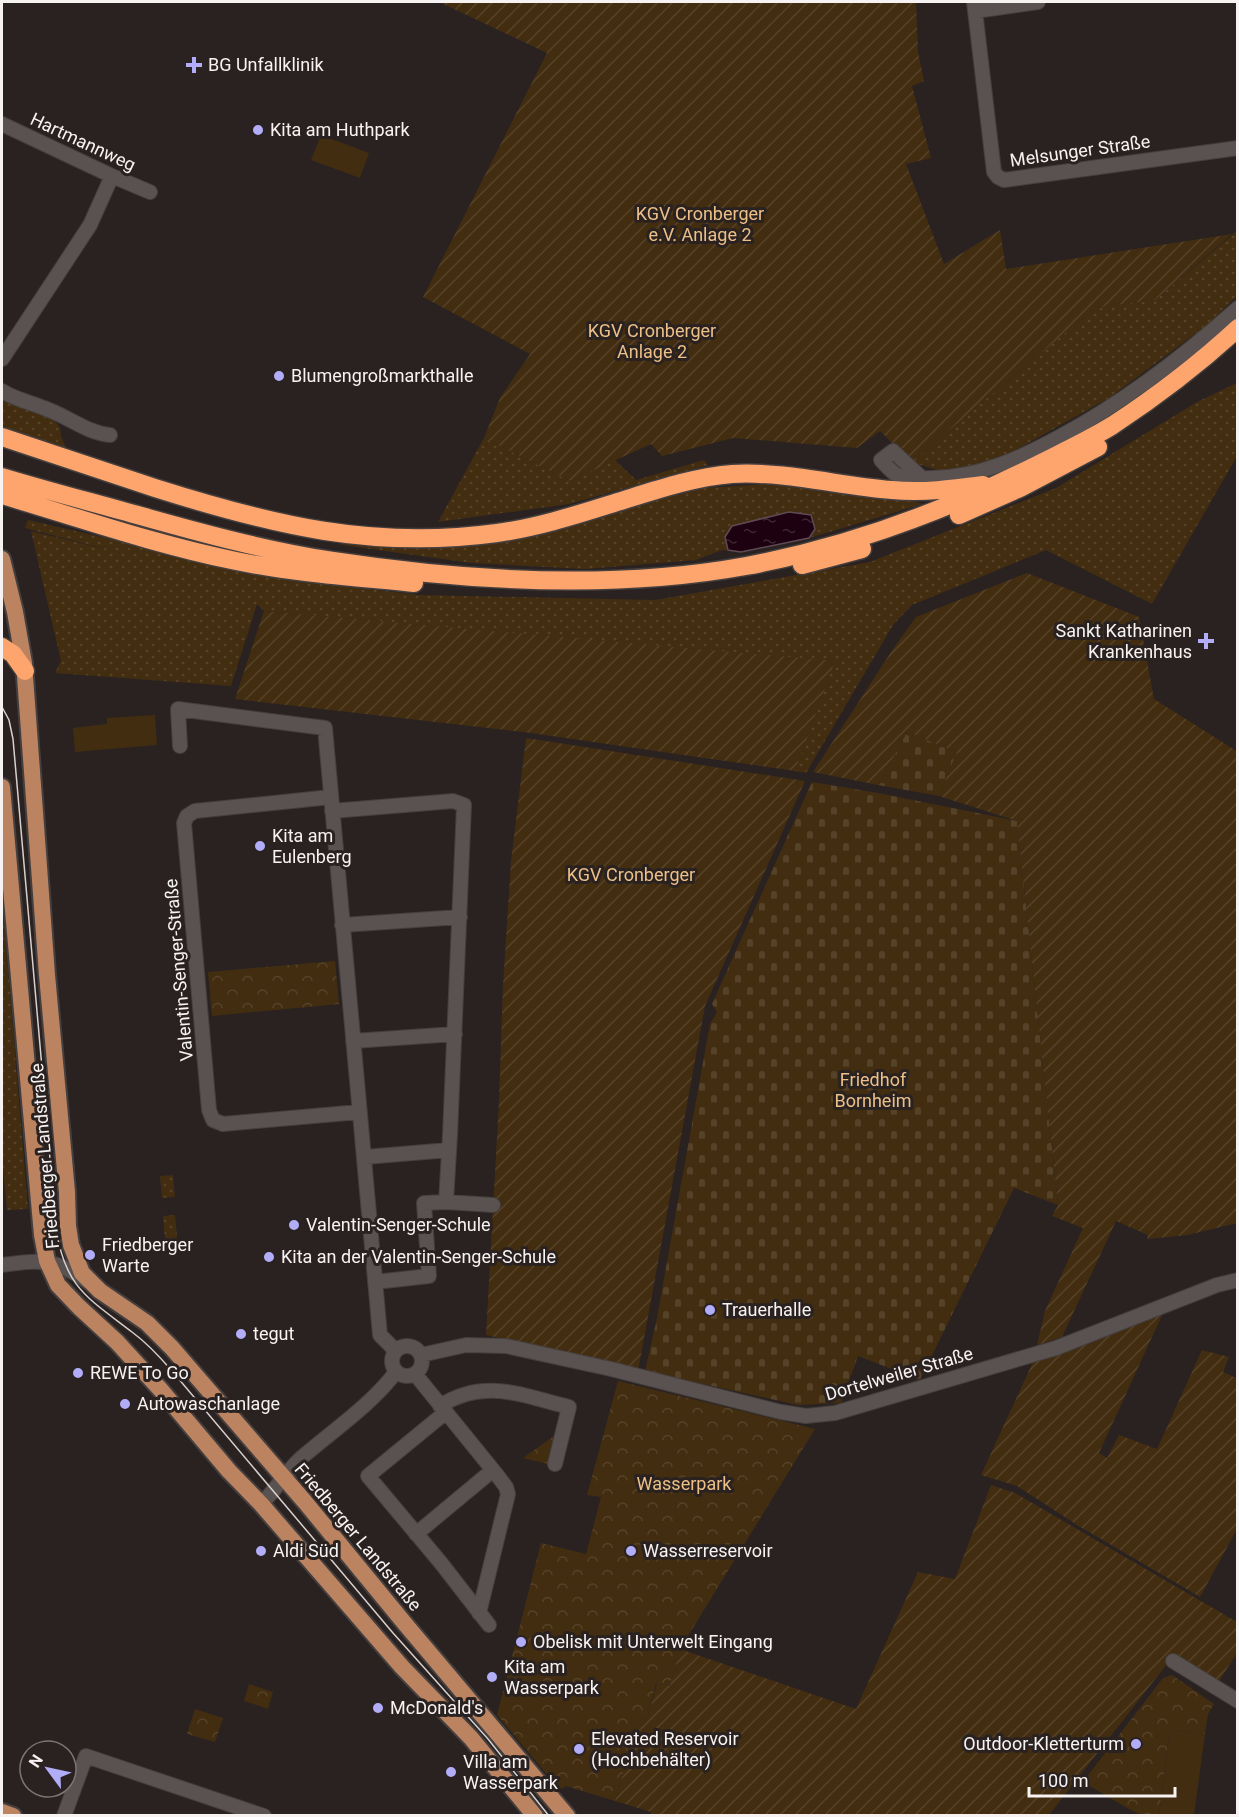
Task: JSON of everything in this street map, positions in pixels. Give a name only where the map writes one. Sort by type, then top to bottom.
[{"type":"highway","points":[[2,477],[238,543],[333,561],[505,579],[545,580],[633,578],[744,567],[789,557],[901,525],[956,504],[1002,482],[1083,442],[1111,425],[1185,374],[1238,328]]},
{"type":"highway","points":[[2,495],[179,547],[237,561],[290,569],[442,586],[546,593],[632,590],[697,584],[753,576],[831,559],[906,536],[991,502],[1052,472],[1116,436],[1238,345]]},
{"type":"highway","points":[[2,437],[257,518],[322,531],[378,538],[449,538],[514,530],[551,522],[681,483],[732,474],[757,474],[918,492],[1002,482]]},
{"type":"highway","points":[[8,647],[24,671]]},
{"type":"main road","points":[[2,559],[8,647]]},
{"type":"main road","name":"Friedberger Landstraße","points":[[24,671],[47,975],[72,1252],[82,1273],[93,1284],[156,1331],[284,1478],[567,1815]]},
{"type":"main road","name":"Friedberger Landstraße","points":[[2,787],[42,1235],[47,1261],[58,1285],[117,1342],[160,1389],[395,1659],[471,1738],[535,1815]]},
{"type":"main road","points":[[2,1812],[13,1815]]},
{"type":"street","points":[[975,6],[1038,2]]},
{"type":"street","name":"Melsunger Straße","points":[[975,6],[994,172],[998,177],[1004,180],[1238,148]]},
{"type":"street","name":"Hartmannweg","points":[[2,124],[112,177],[150,192]]},
{"type":"street","points":[[2,359],[90,225],[112,177]]},
{"type":"street","points":[[922,478],[951,477],[995,467],[1037,449],[1081,426],[1175,362],[1238,308]]},
{"type":"street","points":[[2,391],[94,431],[110,435]]},
{"type":"street","points":[[180,746],[178,709],[325,728],[380,1335],[396,1351]]},
{"type":"street","points":[[332,804],[453,801],[464,805],[446,1202]]},
{"type":"street","name":"Valentin-Senger-Straße","points":[[332,804],[195,811],[187,816],[184,824],[197,983],[209,1110],[213,1120],[223,1124],[359,1112]]},
{"type":"street","points":[[342,925],[460,917]]},
{"type":"street","points":[[353,1041],[455,1034]]},
{"type":"street","points":[[365,1157],[449,1150]]},
{"type":"street","points":[[375,1282],[429,1276],[424,1203],[493,1205]]},
{"type":"street","points":[[2,1265],[47,1261],[76,1273],[93,1284]]},
{"type":"street","name":"Dortelweiler Straße","points":[[421,1355],[466,1345],[506,1346],[806,1416],[835,1413],[1056,1348],[1217,1285],[1238,1280]]},
{"type":"street","points":[[409,1346],[421,1355],[422,1364],[415,1374],[403,1376],[396,1372],[393,1366],[393,1356],[396,1351],[409,1346]]},
{"type":"street","points":[[261,1504],[274,1492],[290,1469],[360,1409],[389,1382],[396,1372]]},
{"type":"street","points":[[415,1374],[493,1470],[506,1487],[508,1494],[479,1613]]},
{"type":"street","points":[[489,1625],[368,1476],[443,1409],[452,1398],[464,1393],[489,1389],[569,1407],[555,1464]]},
{"type":"street","points":[[416,1534],[493,1470]]},
{"type":"street","points":[[1173,1661],[1238,1701]]},
{"type":"street","points":[[64,1815],[86,1756],[264,1815]]},
{"type":"green space","name":"KGV Cronberger e.V. Anlage 2","points":[[439,2],[916,2],[918,52],[924,81],[912,86],[931,158],[906,164],[944,264],[1000,230],[1006,269],[1232,234],[1155,300],[1095,308],[911,462],[880,431],[857,448],[733,438],[662,456],[651,444],[570,481],[484,438],[500,398],[530,354],[423,297],[547,53]]},
{"type":"green space","points":[[321,135],[369,153],[360,178],[311,160]]},
{"type":"green space","points":[[1237,231],[1237,296],[1207,325],[1109,398],[994,462],[947,473],[911,462],[1095,308],[1155,300]]},
{"type":"green space","points":[[1237,383],[1237,456],[1152,604],[1046,550],[912,605],[893,625],[806,773],[795,771],[834,662],[264,611],[257,604],[231,686],[55,673],[61,661],[31,531],[125,554],[25,528],[28,520],[287,580],[420,595],[655,600],[870,562],[1056,488],[1197,402]]},
{"type":"green space","points":[[2,398],[54,420],[60,427],[67,450],[2,428]]},
{"type":"green space","points":[[484,438],[570,481],[615,460],[636,480],[704,460],[708,465],[569,504],[438,522]]},
{"type":"green space","points":[[770,484],[901,498],[923,504],[809,538],[814,529],[811,515],[789,512],[732,526],[725,537],[728,550],[696,560],[585,569],[471,563],[335,544],[416,547],[533,531],[704,488]]},
{"type":"green space","points":[[1027,573],[1139,617],[1154,699],[1238,752],[1237,1223],[1188,1235],[1147,1239],[1148,1235],[1116,1221],[1062,1337],[1037,1345],[1045,1311],[1083,1228],[1052,1216],[1058,1205],[1017,821],[939,796],[957,752],[907,732],[878,785],[813,772],[916,617]]},
{"type":"green space","points":[[264,611],[835,661],[795,771],[531,733],[235,699]]},
{"type":"green space","points":[[155,715],[157,745],[75,752],[73,728],[107,724],[107,718]]},
{"type":"green space","points":[[907,732],[957,752],[939,796],[878,785]]},
{"type":"green space","name":"KGV Cronberger","points":[[526,738],[805,781],[705,1006],[638,1371],[486,1335],[511,861]]},
{"type":"green space","name":"Friedhof Bornheim","points":[[812,782],[1017,821],[1058,1205],[1014,1188],[920,1380],[858,1356],[841,1403],[798,1405],[645,1371],[656,1323],[710,1024],[717,1012],[712,1004]]},
{"type":"green space","points":[[2,897],[28,1209],[7,1210],[2,1157]]},
{"type":"green space","points":[[335,961],[339,1004],[212,1016],[208,972]]},
{"type":"green space","points":[[173,1175],[175,1197],[162,1198],[160,1176]]},
{"type":"green space","points":[[175,1215],[178,1248],[166,1249],[163,1216]]},
{"type":"green space","points":[[1163,1313],[1099,1453],[1107,1458],[1119,1435],[1157,1449],[1202,1350],[1229,1357],[1223,1372],[1238,1379],[1237,1529],[1200,1597],[1077,1525],[1017,1486],[981,1475],[1033,1362],[1096,1341]]},
{"type":"green space","name":"Wasserpark","points":[[618,1381],[815,1429],[680,1649],[670,1686],[656,1683],[647,1720],[640,1718],[615,1801],[566,1786],[560,1790],[497,1715],[541,1543],[586,1554],[601,1497],[587,1495]]},
{"type":"green space","points":[[561,1431],[552,1465],[523,1458]]},
{"type":"green space","points":[[991,1485],[1015,1493],[1237,1622],[1237,1653],[1219,1681],[1174,1655],[1049,1815],[651,1816],[651,1812],[615,1801],[640,1718],[647,1720],[657,1683],[670,1686],[680,1649],[856,1709],[918,1572],[955,1579]]},
{"type":"green space","points":[[1172,1675],[1214,1704],[1208,1714],[1205,1734],[1170,1729],[1159,1815],[1142,1815],[1083,1782],[1163,1678]]},
{"type":"green space","points":[[249,1684],[273,1692],[268,1709],[244,1701]]},
{"type":"green space","points":[[195,1709],[223,1718],[215,1742],[187,1734]]},
{"type":"green space","points":[[1170,1729],[1205,1734],[1194,1815],[1159,1815]]},
{"type":"water","points":[[789,512],[811,515],[815,529],[809,538],[741,552],[728,550],[725,537],[732,526]]},
{"type":"tram line","points":[[2,707],[9,720],[13,739],[56,1227],[65,1264],[72,1278],[91,1300],[153,1350],[393,1633],[488,1739],[549,1816]]},
{"type":"place","name":"BG Unfallklinik","points":[[194,65]]},
{"type":"place","name":"Kita am Huthpark","points":[[258,130]]},
{"type":"place","name":"Blumengroßmarkthalle","points":[[279,376]]},
{"type":"place","name":"Sankt Katharinen Krankenhaus","points":[[1206,641]]},
{"type":"place","name":"Kita am Eulenberg","points":[[260,846]]},
{"type":"place","name":"Valentin-Senger-Schule","points":[[294,1225]]},
{"type":"place","name":"Friedberger Warte","points":[[90,1255]]},
{"type":"place","name":"Kita an der Valentin-Senger-Schule","points":[[269,1257]]},
{"type":"place","name":"Trauerhalle","points":[[710,1310]]},
{"type":"place","name":"tegut","points":[[241,1334]]},
{"type":"place","name":"REWE To Go","points":[[78,1373]]},
{"type":"place","name":"Autowaschanlage","points":[[125,1404]]},
{"type":"place","name":"Aldi Süd","points":[[261,1551]]},
{"type":"place","name":"Wasserreservoir","points":[[631,1551]]},
{"type":"place","name":"Obelisk mit Unterwelt Eingang","points":[[521,1642]]},
{"type":"place","name":"Kita am Wasserpark","points":[[492,1677]]},
{"type":"place","name":"McDonald's","points":[[378,1708]]},
{"type":"place","name":"Outdoor-Kletterturm","points":[[1136,1744]]},
{"type":"place","name":"Elevated Reservoir (Hochbehälter)","points":[[579,1749]]},
{"type":"place","name":"Villa am Wasserpark","points":[[451,1772]]},
{"type":"park label","name":"KGV Cronberger Anlage 2","points":[[652,341]]}]
